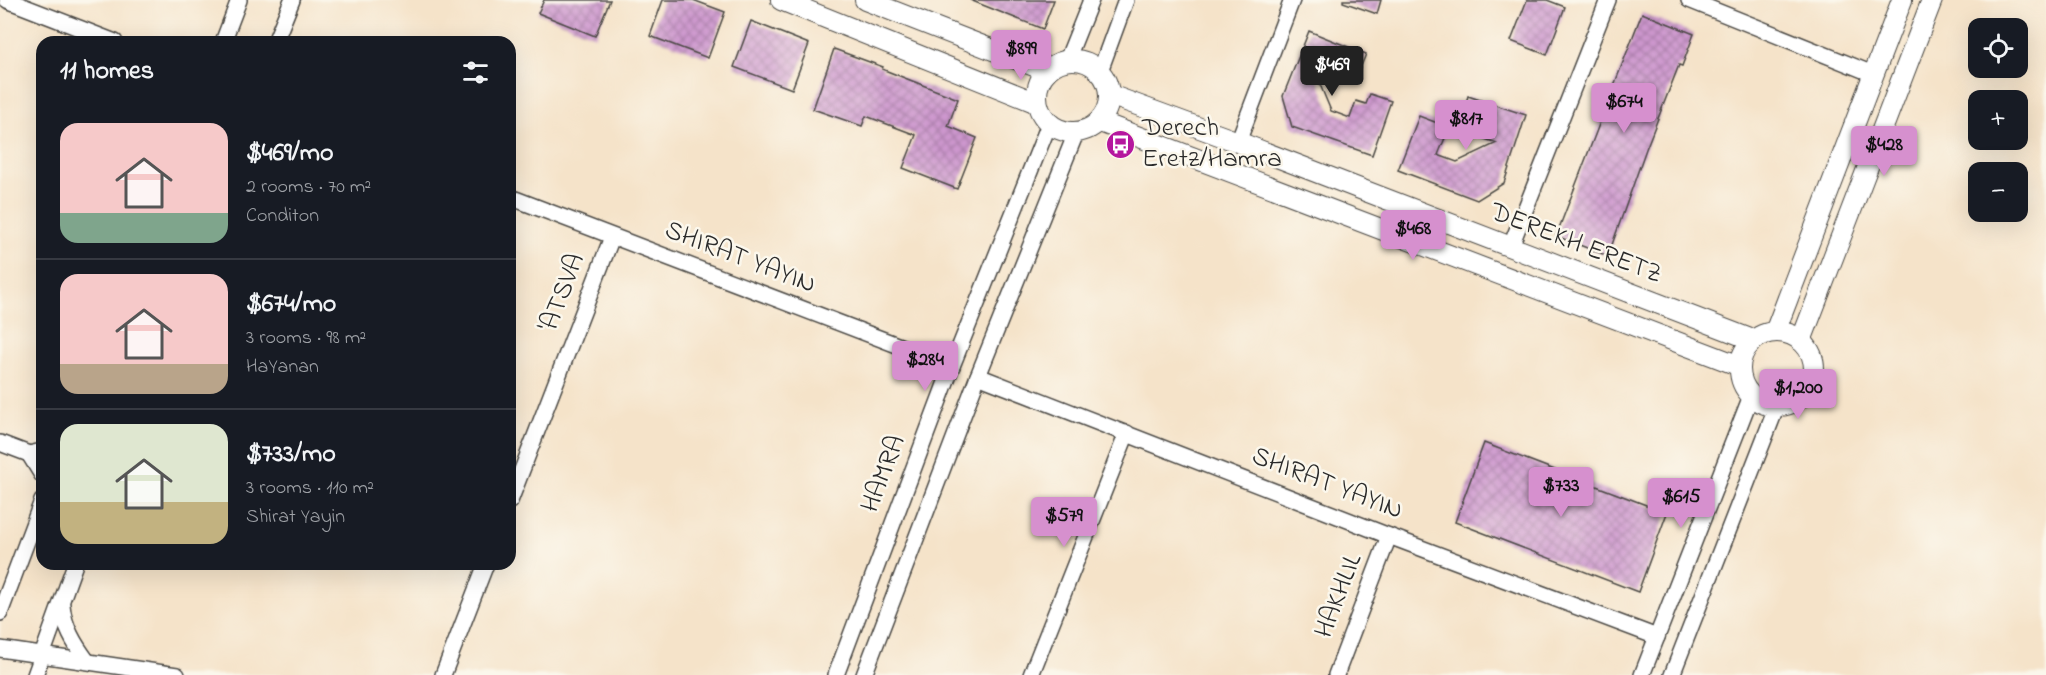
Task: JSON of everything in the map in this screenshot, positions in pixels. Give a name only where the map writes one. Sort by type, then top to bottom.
[{"type":"main road","points":[[781,0],[1037,103]]},
{"type":"main road","points":[[865,0],[1047,71]]},
{"type":"main road","points":[[1775,332],[1902,0]]},
{"type":"main road","points":[[1801,341],[1932,0]]},
{"type":"main road","points":[[1067,60],[1078,60],[1090,63],[1100,71],[1105,78],[1110,95],[1109,104],[1100,122],[1076,133],[1066,132],[1049,124],[1037,103],[1037,91],[1047,71],[1067,60]]},
{"type":"main road","name":"DEREKH ERETZ","points":[[1110,95],[1753,340]]},
{"type":"main road","name":"DEREKH ERETZ","points":[[1100,122],[1740,366]]},
{"type":"main road","points":[[1775,332],[1789,334],[1801,341],[1809,350],[1813,362],[1809,386],[1796,400],[1777,406],[1763,403],[1752,396],[1741,377],[1740,366],[1744,352],[1753,340],[1775,332]]},
{"type":"street","points":[[7,0],[100,36]]},
{"type":"street","points":[[225,36],[239,0]]},
{"type":"street","points":[[277,36],[292,0]]},
{"type":"street","points":[[1067,60],[1091,0]]},
{"type":"street","points":[[1100,71],[1126,0]]},
{"type":"street","points":[[1238,142],[1292,0]]},
{"type":"street","points":[[1510,248],[1608,0]]},
{"type":"street","points":[[1689,0],[1874,74]]},
{"type":"street","name":"HAMRA","points":[[836,675],[952,366],[1049,124]]},
{"type":"street","name":"HAMRA","points":[[864,675],[978,376],[1076,133]]},
{"type":"street","name":"SHIRAT YAYIN","points":[[516,199],[952,366]]},
{"type":"street","name":"'ATSVA","points":[[516,485],[612,237]]},
{"type":"street","name":"SHIRAT YAYIN","points":[[978,376],[1389,536],[1657,637]]},
{"type":"street","points":[[1642,675],[1752,396]]},
{"type":"street","points":[[1672,675],[1777,406]]},
{"type":"street","points":[[1032,675],[1127,433]]},
{"type":"street","points":[[0,443],[35,453]]},
{"type":"street","points":[[0,613],[36,516]]},
{"type":"street","name":"HAKHLIL","points":[[1336,675],[1389,536]]},
{"type":"street","points":[[35,675],[73,570]]},
{"type":"street","points":[[443,675],[484,570]]},
{"type":"street","points":[[62,600],[63,620],[72,640],[87,661]]},
{"type":"street","points":[[0,649],[177,675]]},
{"type":"building","points":[[544,0],[610,0],[595,36],[538,13]]},
{"type":"building","points":[[663,0],[693,0],[725,12],[708,58],[650,36]]},
{"type":"building","points":[[970,0],[1054,0],[1043,29]]},
{"type":"building","points":[[1343,0],[1381,0],[1377,14],[1343,2]]},
{"type":"building","points":[[1527,0],[1547,0],[1565,7],[1547,55],[1511,41]]},
{"type":"building","points":[[1642,13],[1694,34],[1682,66],[1679,65],[1646,149],[1608,256],[1556,236]]},
{"type":"building","points":[[751,21],[809,44],[792,89],[734,67]]},
{"type":"building","points":[[1309,31],[1366,54],[1357,76],[1348,72],[1344,83],[1314,70],[1331,111],[1350,118],[1356,101],[1366,104],[1370,94],[1391,101],[1372,155],[1292,127],[1283,96]]},
{"type":"building","points":[[834,49],[958,99],[948,126],[977,138],[957,189],[903,168],[916,135],[866,116],[862,126],[813,109]]},
{"type":"building","points":[[1468,96],[1526,115],[1504,183],[1477,200],[1398,170],[1419,116],[1440,124],[1436,134],[1445,138],[1438,155],[1457,162],[1497,143],[1466,133],[1470,121],[1461,119]]},
{"type":"building","points":[[1484,443],[1667,513],[1638,592],[1455,522]]},
{"type":"place","name":"Derech Eretz/Hamra","points":[[1121,144]]}]
